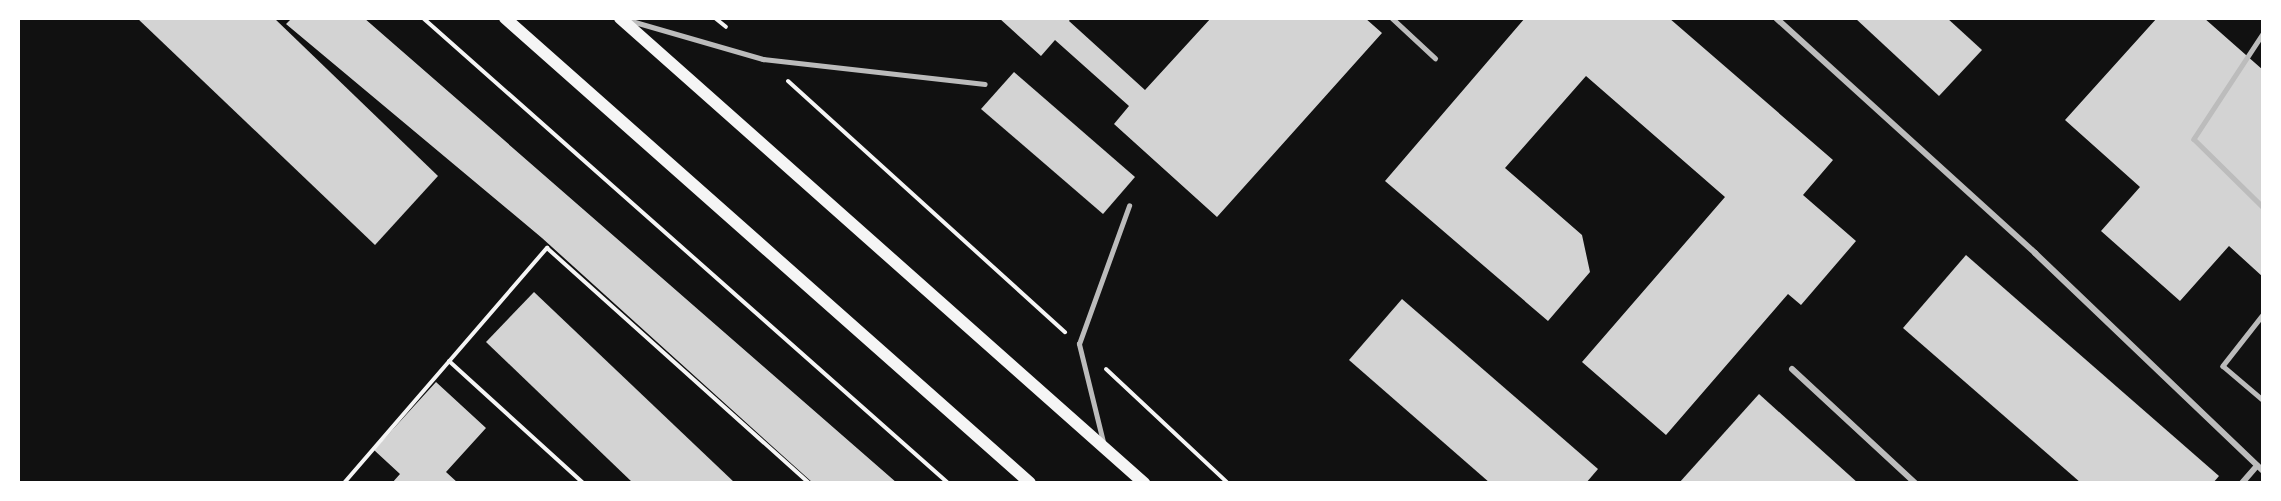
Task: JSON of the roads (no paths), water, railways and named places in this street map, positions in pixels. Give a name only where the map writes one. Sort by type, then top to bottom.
[{"type":"main road","points":[[505,18],[1030,483]]},
{"type":"main road","points":[[621,18],[1144,483]]},
{"type":"street","points":[[1776,18],[2034,253],[2260,468],[2242,483]]},
{"type":"street","points":[[1792,369],[1915,483]]},
{"type":"lane","points":[[621,18],[763,59],[985,84]]},
{"type":"lane","points":[[1392,18],[1435,58]]},
{"type":"lane","points":[[2263,34],[2194,139],[2263,207]]},
{"type":"lane","points":[[1104,447],[1079,344],[1129,206]]},
{"type":"lane","points":[[2263,315],[2223,366],[2263,400]]}]
